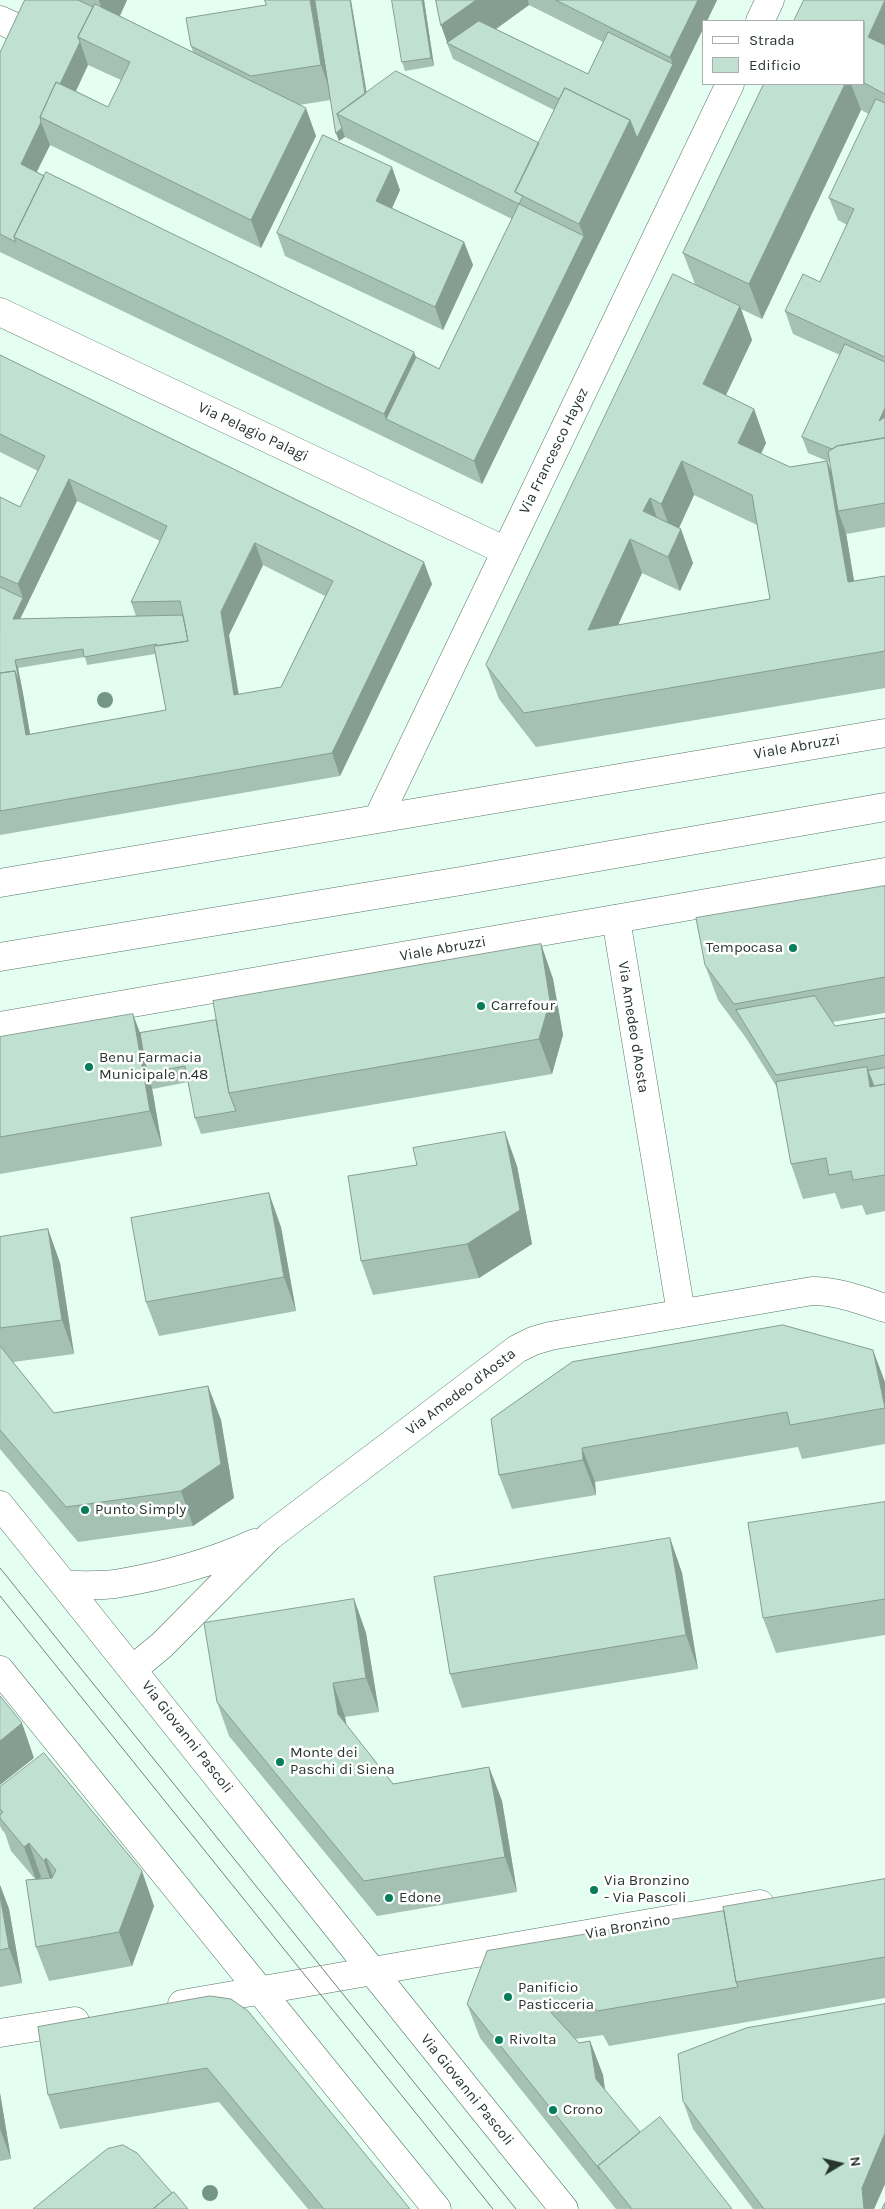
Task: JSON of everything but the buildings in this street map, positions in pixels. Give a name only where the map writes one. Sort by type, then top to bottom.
[{"type":"street","points":[[760,20],[770,0]]},
{"type":"street","points":[[0,20],[28,33]]},
{"type":"street","name":"Via Francesco Hayez","points":[[378,818],[730,85]]},
{"type":"street","name":"Via Pelagio Palagi","points":[[0,312],[506,551]]},
{"type":"street","name":"Viale Abruzzi","points":[[0,883],[885,733]]},
{"type":"street","points":[[0,958],[885,807]]},
{"type":"street","name":"Viale Abruzzi","points":[[0,1026],[885,872]]},
{"type":"street","name":"Via Amedeo d'Aosta","points":[[616,919],[681,1313]]},
{"type":"street","name":"Via Amedeo d'Aosta","points":[[133,1669],[162,1644],[270,1536],[517,1349],[533,1341],[550,1336],[812,1291],[824,1291],[850,1296],[885,1308]]},
{"type":"street","name":"Via Giovanni Pascoli","points":[[0,1505],[133,1669],[370,1970],[564,2209]]},
{"type":"street","name":"Via Amedeo d'Aosta","points":[[65,1585],[113,1584],[166,1573],[220,1558],[270,1536]]},
{"type":"street","points":[[0,1670],[436,2209]]},
{"type":"street","name":"Via Bronzino","points":[[370,1970],[787,1899]]},
{"type":"street","points":[[162,2007],[370,1970]]},
{"type":"street","points":[[0,2033],[95,2018]]},
{"type":"tram line","points":[[0,1568],[516,2209]]},
{"type":"tram line","points":[[0,1596],[493,2209]]},
{"type":"place","name":"Tempocasa","points":[[793,948]]},
{"type":"place","name":"Carrefour","points":[[481,1006]]},
{"type":"place","name":"Benu Farmacia Municipale n.48","points":[[89,1067]]},
{"type":"place","name":"Punto Simply","points":[[85,1510]]},
{"type":"place","name":"Monte dei Paschi di Siena","points":[[280,1762]]},
{"type":"place","name":"Via Bronzino - Via Pascoli","points":[[594,1890]]},
{"type":"place","name":"Edone","points":[[389,1898]]},
{"type":"place","name":"Panificio Pasticceria","points":[[508,1997]]},
{"type":"place","name":"Rivolta","points":[[499,2040]]},
{"type":"place","name":"Crono","points":[[553,2110]]}]
